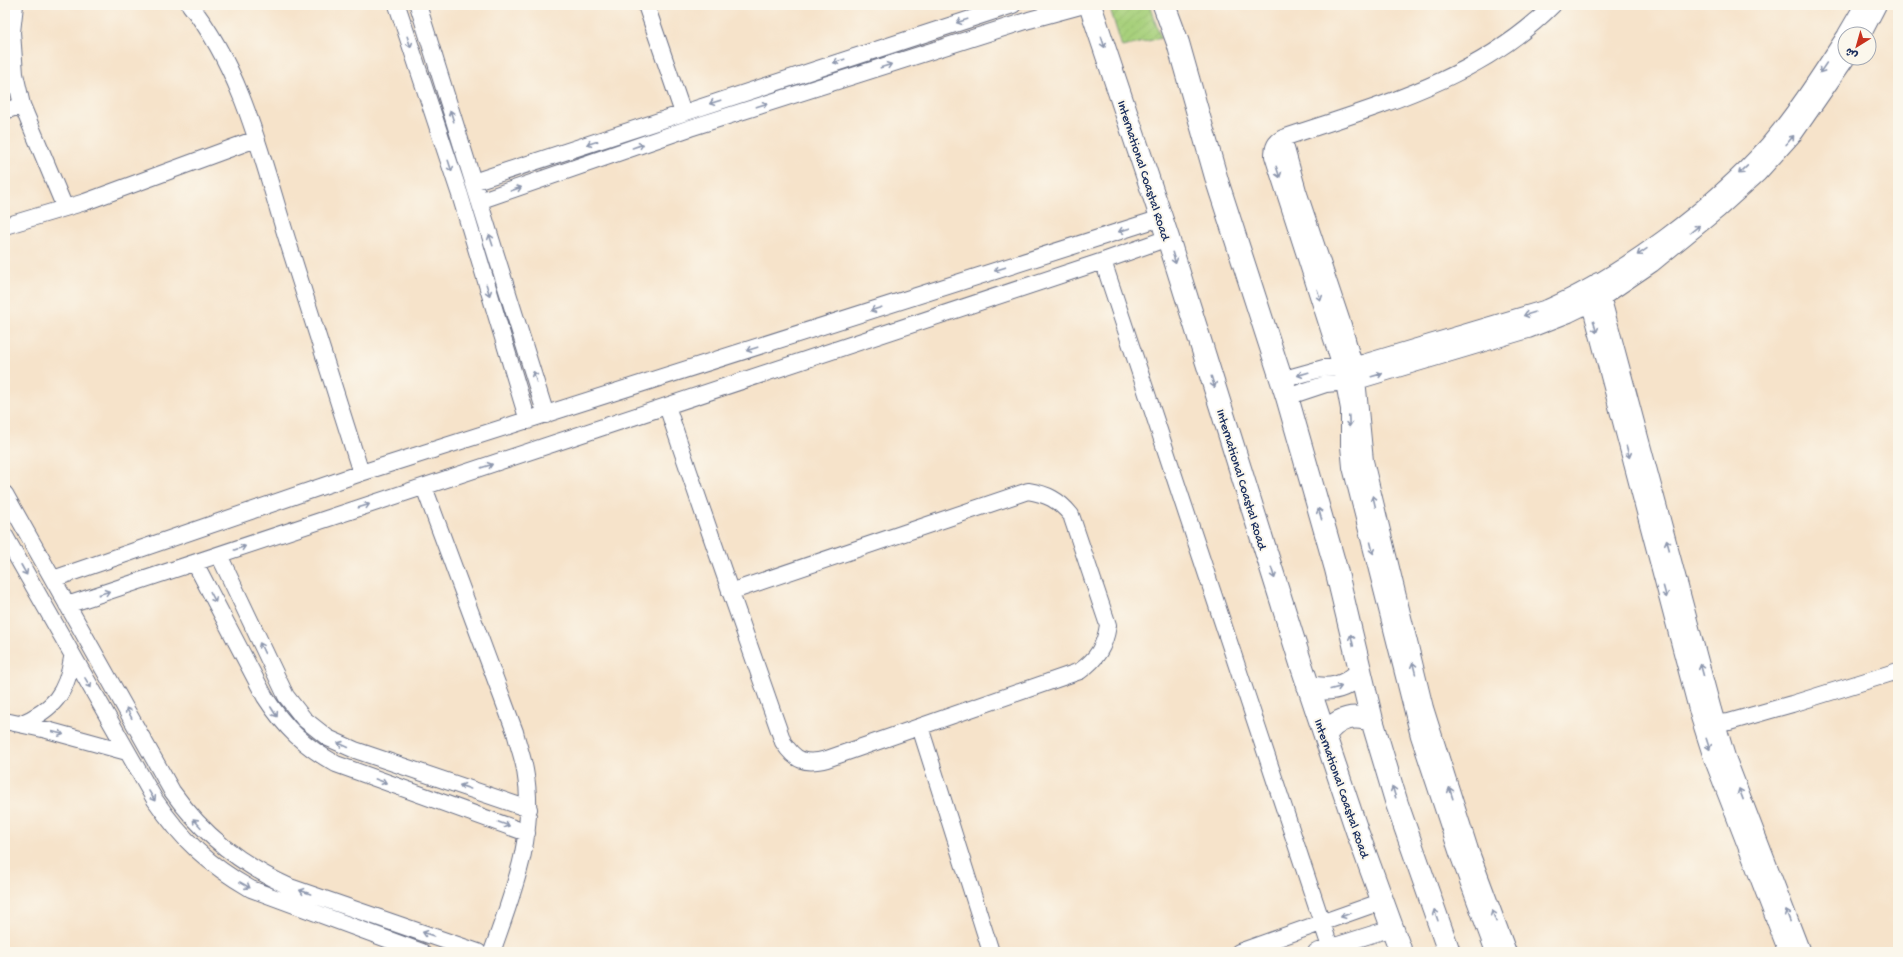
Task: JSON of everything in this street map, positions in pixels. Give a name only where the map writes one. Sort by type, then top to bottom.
[{"type":"highway","name":"International Coastal Road","points":[[1090,5],[1164,228],[1324,735],[1401,952]]},
{"type":"highway","points":[[1164,5],[1178,43],[1218,184],[1284,388],[1336,569],[1372,720],[1397,804],[1449,952]]},
{"type":"highway","points":[[1308,686],[1320,689],[1337,688],[1352,681],[1360,673]]},
{"type":"highway","points":[[1324,735],[1331,726],[1340,720],[1351,717],[1361,717],[1372,720]]},
{"type":"street","points":[[15,5],[12,32],[15,74],[22,105],[65,208]]},
{"type":"street","points":[[190,5],[216,43],[229,69],[256,139],[361,473]]},
{"type":"street","points":[[397,5],[460,195],[528,421]]},
{"type":"street","points":[[418,5],[546,415]]},
{"type":"street","points":[[646,5],[683,113]]},
{"type":"street","points":[[473,182],[1013,5]]},
{"type":"street","points":[[1023,5],[1029,20]]},
{"type":"street","points":[[479,202],[683,130],[1029,20],[1084,5]]},
{"type":"street","points":[[1508,952],[1470,850],[1425,708],[1365,461],[1349,374],[1273,156],[1274,146],[1283,138],[1415,93],[1445,80],[1501,48],[1553,5]]},
{"type":"street","points":[[1851,26],[1863,5]]},
{"type":"street","points":[[1867,26],[1878,5]]},
{"type":"street","points":[[1284,388],[1326,384],[1349,374],[1547,308],[1592,285],[1674,229],[1710,200],[1749,164],[1767,145],[1796,109],[1837,48]]},
{"type":"street","points":[[1349,374],[1528,330],[1596,301],[1652,264],[1734,197],[1759,173],[1795,133],[1841,66]]},
{"type":"street","points":[[5,111],[22,105]]},
{"type":"street","points":[[5,226],[65,208],[256,139]]},
{"type":"street","points":[[67,605],[1102,261],[1164,228]]},
{"type":"street","points":[[53,579],[361,473],[546,415],[1164,228]]},
{"type":"street","points":[[1102,261],[1323,924],[1323,950],[1392,928]]},
{"type":"street","points":[[1592,285],[1699,717],[1712,758],[1787,952]]},
{"type":"street","points":[[1596,301],[1727,756],[1802,952]]},
{"type":"street","points":[[1349,374],[1349,446],[1351,467],[1402,672],[1419,736],[1437,793],[1494,952]]},
{"type":"street","points":[[667,406],[730,592],[783,742],[790,753],[801,760],[814,763],[1080,671],[1092,663],[1100,652],[1106,639],[1108,625],[1071,515],[1057,501],[1040,493],[1028,491],[730,592]]},
{"type":"street","points":[[424,486],[515,732],[525,770],[529,809],[525,849],[519,874],[492,952]]},
{"type":"street","points":[[5,494],[172,791],[200,827],[234,857],[290,887],[478,952]]},
{"type":"street","points":[[5,536],[72,658],[101,705],[154,800],[169,822],[187,842],[228,876],[251,889],[422,952]]},
{"type":"street","points":[[219,555],[274,673],[286,696],[304,719],[328,738],[354,750],[529,809]]},
{"type":"street","points":[[195,563],[265,697],[278,718],[295,736],[314,752],[336,764],[527,833]]},
{"type":"street","points":[[12,722],[37,717],[51,706],[62,692],[70,676],[72,658]]},
{"type":"street","points":[[1699,717],[1717,723],[1729,722],[1898,671]]},
{"type":"street","points":[[101,705],[119,696]]},
{"type":"street","points":[[12,722],[127,752]]},
{"type":"street","points":[[920,727],[992,952]]},
{"type":"street","points":[[1239,952],[1323,924],[1382,901]]},
{"type":"green space","points":[[1109,5],[1149,5],[1161,38],[1122,47]]}]
